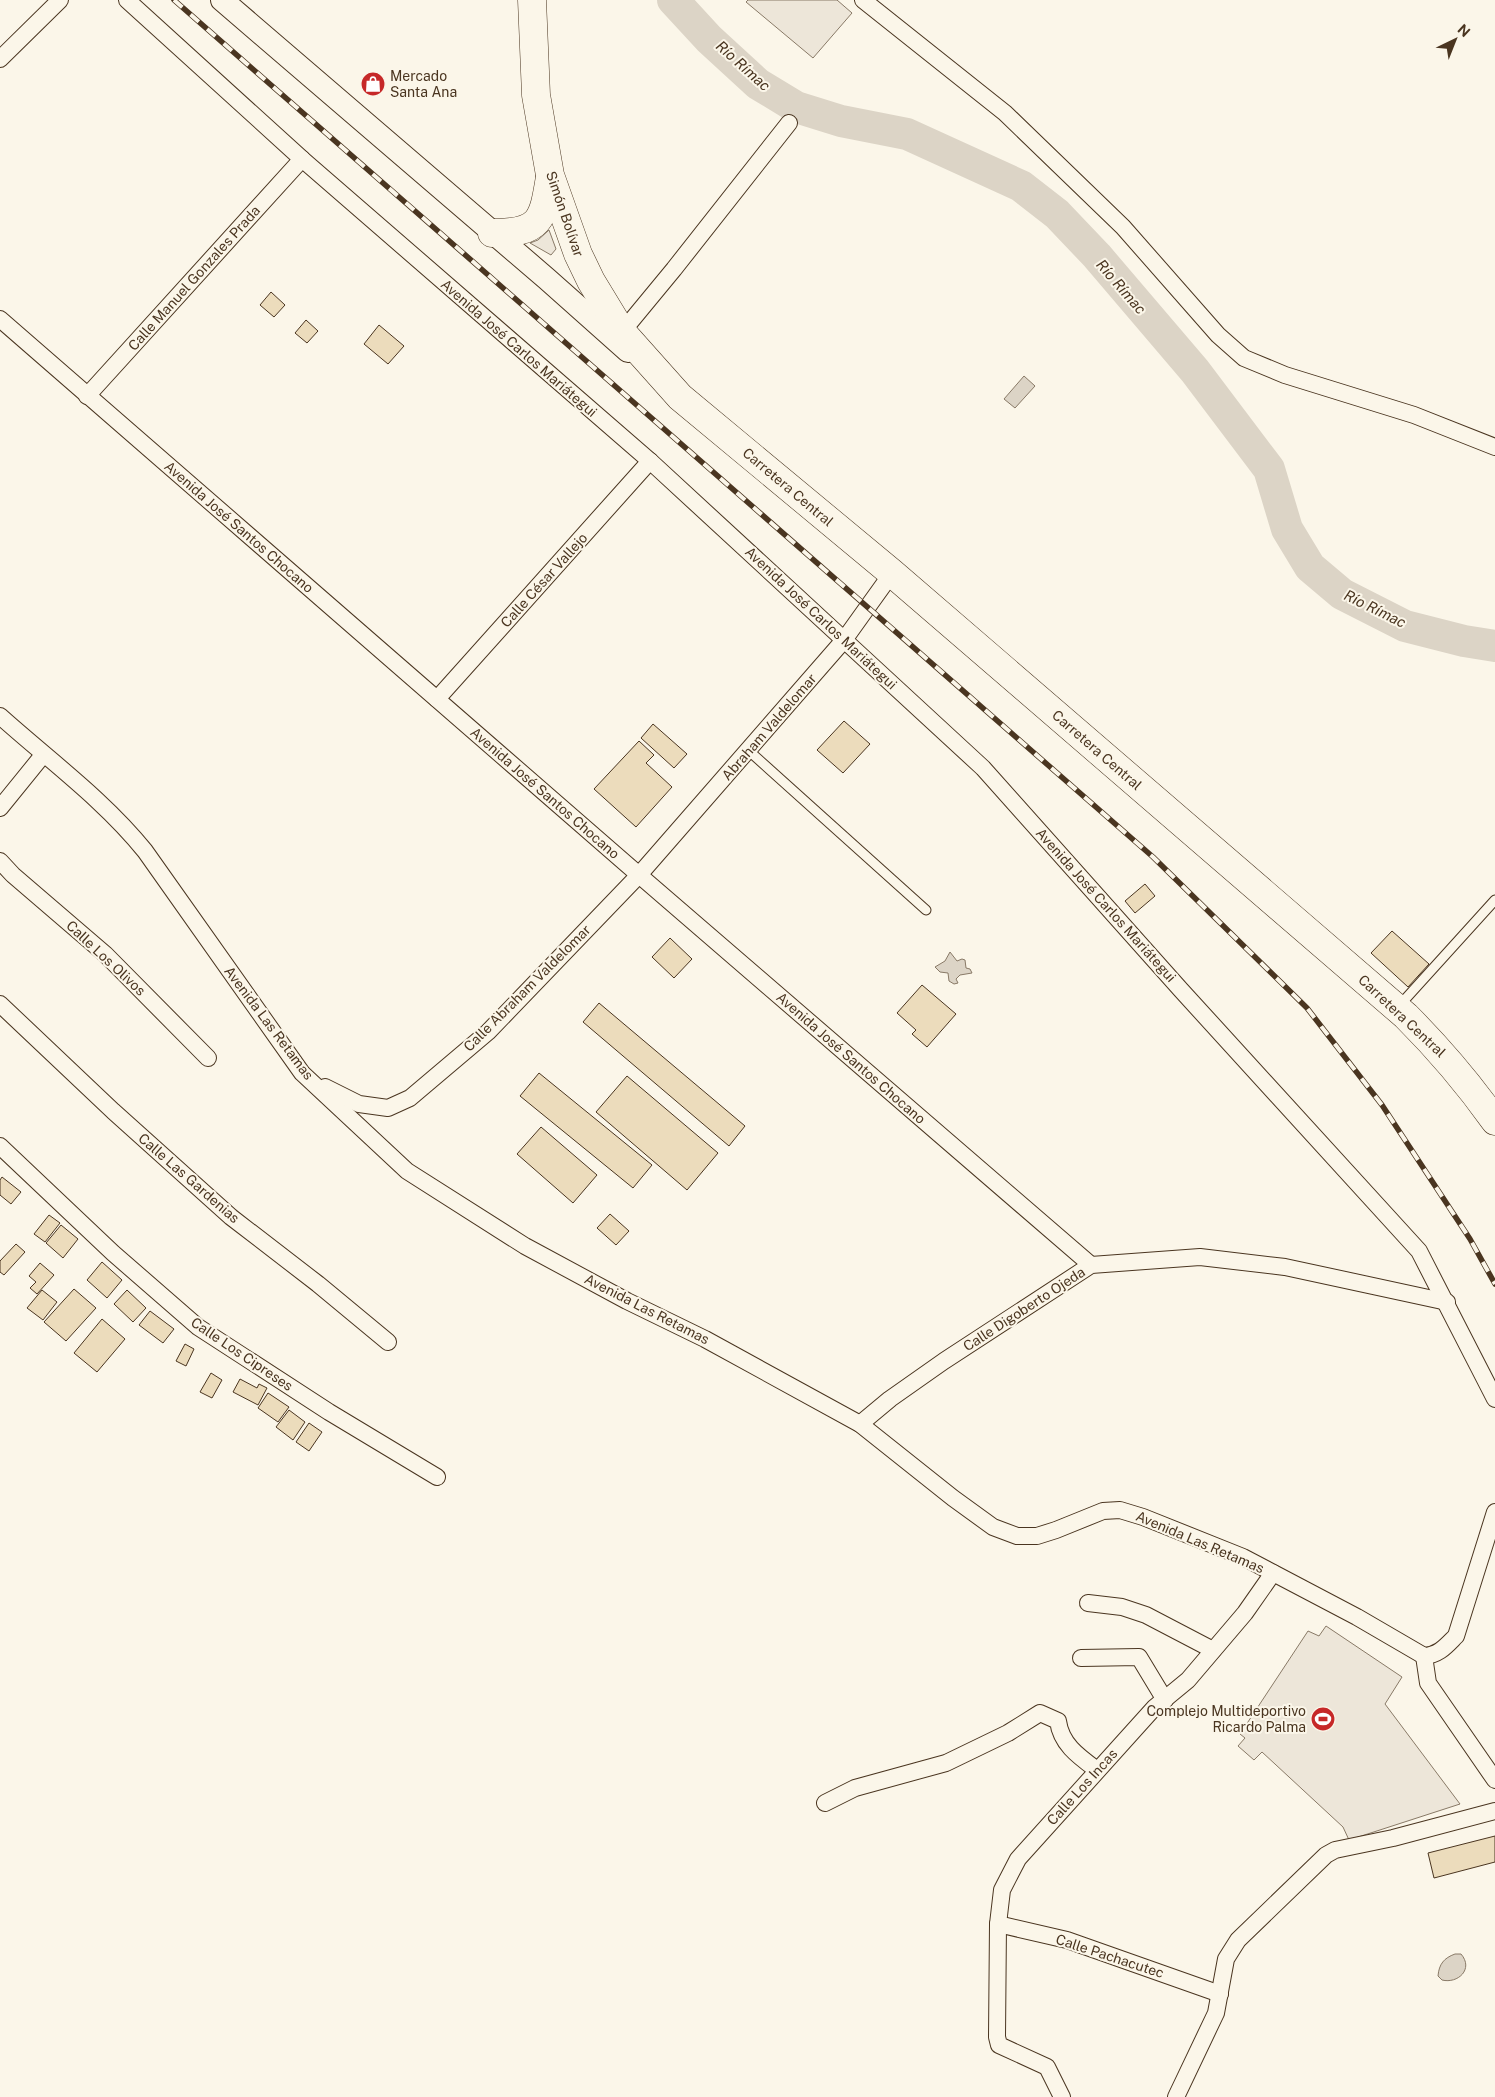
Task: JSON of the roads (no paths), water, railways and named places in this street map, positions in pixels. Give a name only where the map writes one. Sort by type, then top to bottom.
[{"type":"highway","name":"Simón Bolívar","points":[[532,0],[536,95],[550,175],[578,254],[591,281],[622,332],[680,397]]},
{"type":"highway","points":[[492,233],[525,230],[536,224],[545,211],[550,175]]},
{"type":"highway","name":"Carretera Central","points":[[680,397],[892,573],[1397,1008],[1437,1047],[1469,1083],[1495,1121]]},
{"type":"street","points":[[0,59],[60,0]]},
{"type":"street","name":"Avenida José Carlos Mariátegui","points":[[126,0],[302,159],[650,462],[984,768],[1201,1011],[1420,1251],[1495,1399]]},
{"type":"street","points":[[222,0],[547,279],[680,397]]},
{"type":"street","points":[[863,0],[1005,113],[1123,227],[1218,335],[1244,358],[1285,375],[1414,415],[1495,447]]},
{"type":"street","points":[[622,332],[789,122]]},
{"type":"street","name":"Calle Manuel Gonzales Prada","points":[[87,396],[302,159]]},
{"type":"street","name":"Avenida José Santos Chocano","points":[[0,318],[87,396],[1091,1265]]},
{"type":"street","name":"Calle César Vallejo","points":[[437,699],[650,462]]},
{"type":"street","name":"Abraham Valdelomar","points":[[639,875],[844,640],[892,573]]},
{"type":"street","name":"Avenida Las Retamas","points":[[0,716],[43,755],[88,790],[130,833],[302,1073],[407,1171],[525,1246],[627,1301],[705,1339],[860,1424],[953,1498],[993,1526],[1017,1536],[1037,1536],[1102,1511],[1120,1510],[1143,1517],[1243,1557],[1429,1656]]},
{"type":"street","points":[[0,808],[43,755]]},
{"type":"street","name":"Calle Los Olivos","points":[[0,861],[13,875],[105,954],[208,1058]]},
{"type":"street","name":"Calle Abraham Valdelomar","points":[[302,1073],[335,1093],[359,1104],[388,1108],[410,1098],[488,1032],[639,875]]},
{"type":"street","name":"Calle Las Gardenias","points":[[0,1004],[113,1111],[231,1217],[318,1284],[388,1342]]},
{"type":"street","name":"Calle Los Cipreses","points":[[0,1146],[113,1253],[198,1327],[329,1412],[437,1477]]},
{"type":"street","name":"Calle Digoberto Ojeda","points":[[860,1424],[890,1399],[944,1361],[1091,1265],[1200,1257],[1285,1267],[1447,1302]]},
{"type":"street","points":[[1495,1512],[1456,1636],[1443,1650],[1429,1656],[1428,1683],[1495,1780]]},
{"type":"street","name":"Calle Los Incas","points":[[1062,2097],[1047,2067],[999,2045],[997,2037],[998,1924],[1002,1890],[1018,1858],[1154,1708],[1188,1680],[1245,1613],[1273,1573]]},
{"type":"street","points":[[1088,1604],[1122,1607],[1146,1615],[1213,1650]]},
{"type":"street","points":[[1081,1658],[1139,1657],[1165,1700]]},
{"type":"street","points":[[825,1803],[855,1788],[946,1763],[1008,1733],[1040,1713],[1058,1720],[1060,1732],[1066,1743],[1076,1755],[1097,1770]]},
{"type":"street","points":[[1176,2097],[1216,2013],[1226,1959],[1238,1940],[1326,1856],[1336,1850],[1393,1838],[1495,1811]]},
{"type":"street","name":"Calle Pachacutec","points":[[998,1924],[1067,1940],[1220,1994]]},
{"type":"lane","points":[[748,750],[926,910]]},
{"type":"lane","points":[[1397,1008],[1495,900]]},
{"type":"waterway","name":"Río Rímac","points":[[673,0],[709,39],[758,84],[796,107],[841,121],[907,134],[1021,186],[1057,214],[1097,256],[1195,371],[1269,469],[1287,529],[1310,567],[1342,594],[1405,626],[1464,641],[1495,646]]},
{"type":"railway","points":[[174,0],[1153,857],[1307,1008],[1382,1105],[1470,1239],[1495,1284]]},
{"type":"place","name":"Mercado Santa Ana","points":[[373,84]]},
{"type":"place","name":"Complejo Multideportivo Ricardo Palma","points":[[1323,1719]]}]
